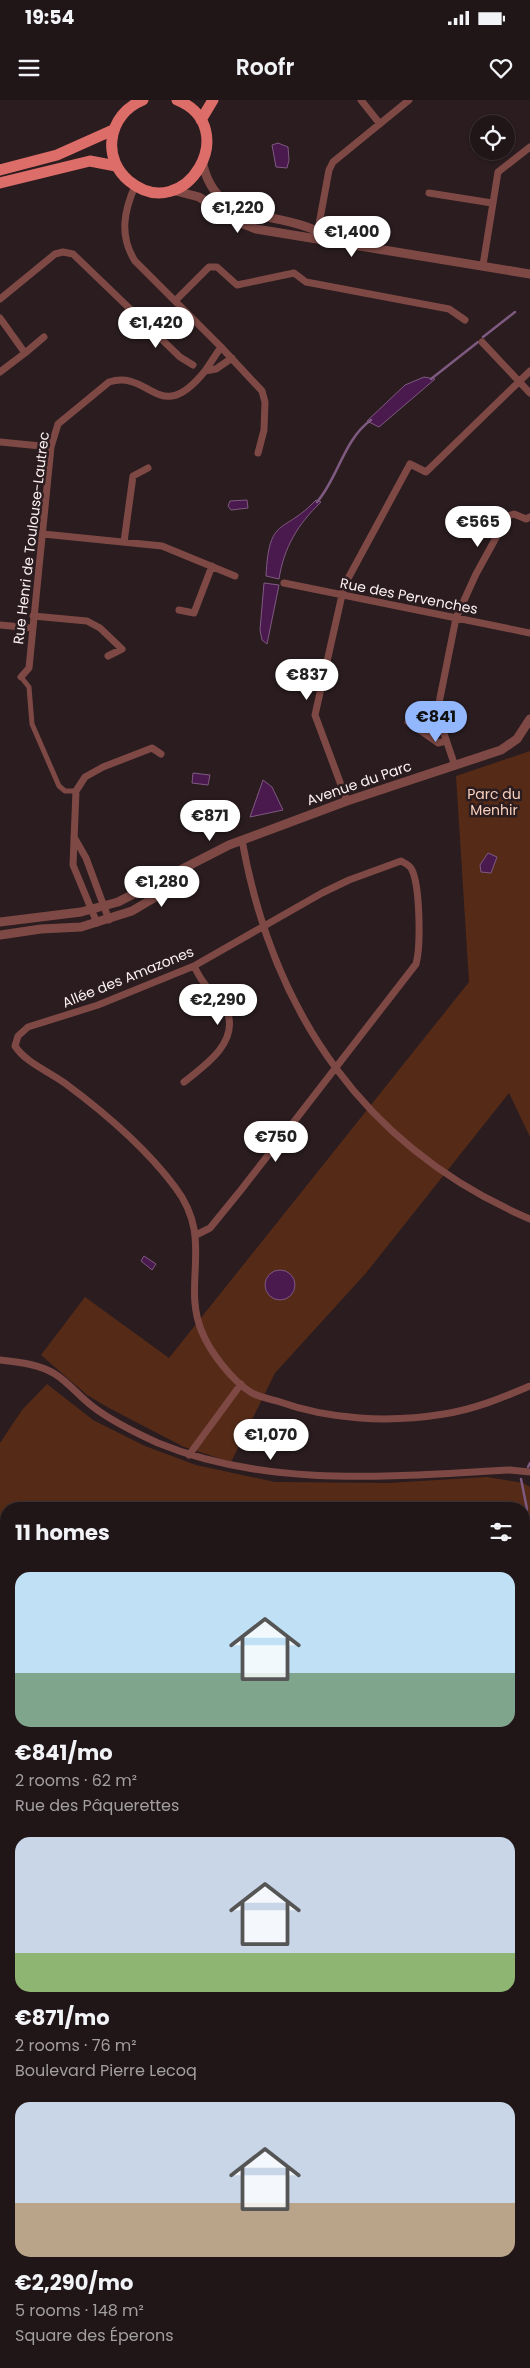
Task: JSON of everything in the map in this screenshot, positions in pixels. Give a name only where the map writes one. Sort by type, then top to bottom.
[{"type":"main road","points":[[143,100],[124,112],[113,130],[112,154],[116,166],[124,177],[135,186],[150,192],[172,190],[181,187],[194,178],[202,165],[207,142],[201,120],[182,101]]},
{"type":"main road","points":[[201,120],[213,100]]},
{"type":"main road","points":[[0,170],[57,155],[113,130]]},
{"type":"main road","points":[[0,183],[90,161],[116,166]]},
{"type":"street","points":[[124,112],[126,100]]},
{"type":"street","points":[[361,100],[380,124]]},
{"type":"street","points":[[316,236],[329,170],[333,162],[409,100]]},
{"type":"street","points":[[482,265],[498,172],[530,147]]},
{"type":"street","points":[[202,165],[206,180],[214,193],[225,202],[261,217],[300,225],[316,236]]},
{"type":"street","points":[[135,186],[125,214],[126,242],[135,261],[232,358],[262,391],[265,402],[264,430],[258,453]]},
{"type":"street","points":[[172,190],[199,197],[234,220],[256,229],[316,236],[393,252],[530,274]]},
{"type":"street","points":[[429,193],[492,203]]},
{"type":"street","points":[[0,299],[55,254],[62,252],[73,254],[162,340],[193,365]]},
{"type":"street","points":[[175,302],[209,267],[217,267],[237,285],[294,273],[306,282],[449,308],[465,320]]},
{"type":"street","points":[[0,318],[25,352]]},
{"type":"street","points":[[0,372],[44,337]]},
{"type":"street","points":[[482,342],[530,393]]},
{"type":"street","name":"Rue Henri de Toulouse-Lautrec","points":[[21,678],[29,668],[51,447],[58,424],[109,382],[119,379],[129,380],[166,397],[176,396],[196,382],[221,347]]},
{"type":"street","name":"Rue Henri de Toulouse-Lautrec","points":[[205,371],[216,369],[232,358]]},
{"type":"street","points":[[347,800],[315,715],[341,595],[351,572],[410,464],[426,472],[530,372]]},
{"type":"street","points":[[0,442],[51,447]]},
{"type":"street","points":[[124,542],[133,476],[148,468]]},
{"type":"street","points":[[455,766],[437,713],[456,618],[476,574],[508,516],[514,514],[526,519],[530,517]]},
{"type":"street","points":[[43,534],[162,546],[235,576]]},
{"type":"street","points":[[179,610],[194,613],[212,566]]},
{"type":"street","name":"Rue des Pervenches","points":[[284,583],[530,633]]},
{"type":"street","points":[[33,616],[87,622],[100,628],[122,649],[108,656]]},
{"type":"street","points":[[0,625],[32,628]]},
{"type":"street","points":[[21,678],[29,687],[32,724],[59,786],[65,791],[76,791]]},
{"type":"street","name":"Avenue du Parc","points":[[0,922],[104,907],[136,894],[242,840],[347,800],[501,750],[517,739],[530,719]]},
{"type":"street","points":[[408,722],[438,744],[446,741]]},
{"type":"street","points":[[97,923],[73,865],[76,791],[85,777],[102,767],[152,748],[161,754]]},
{"type":"street","points":[[74,836],[86,858],[109,920]]},
{"type":"street","points":[[242,840],[272,950],[288,989],[312,1034],[334,1067],[357,1096],[432,1165],[483,1197],[530,1219]]},
{"type":"street","name":"Allée des Amazones","points":[[334,1067],[416,964],[420,950],[414,872],[409,864],[401,861],[373,870],[322,893],[194,966],[98,1005],[28,1027],[18,1036],[15,1046],[20,1054],[64,1083],[102,1113],[164,1173],[185,1202],[196,1235],[196,1313],[202,1332],[213,1353],[241,1384],[252,1393],[314,1412],[387,1419],[458,1411],[499,1399],[530,1386]]},
{"type":"street","points":[[0,935],[97,923],[132,912],[170,890],[186,875],[189,867]]},
{"type":"street","points":[[184,1082],[214,1057],[224,1044],[229,1031],[228,1013],[204,983],[194,966]]},
{"type":"street","points":[[196,1235],[210,1228],[290,1127],[334,1067]]},
{"type":"street","points":[[1,1360],[39,1366],[56,1374],[92,1406],[116,1422],[189,1455],[242,1468],[339,1476],[510,1470],[530,1472]]},
{"type":"street","points":[[189,1455],[241,1384]]},
{"type":"street","points":[[231,2368],[240,2368]]},
{"type":"green space","name":"Parc du Menhir","points":[[530,751],[530,1137],[509,1093],[366,1273],[275,1373],[231,1462],[184,1447],[87,1395],[41,1355],[85,1297],[169,1358],[469,982],[456,776]]},
{"type":"green space","points":[[47,1384],[93,1420],[145,1446],[196,1465],[275,1482],[388,1483],[487,1477],[523,1483],[530,1487],[530,1502],[0,1502],[0,1443],[22,1410]]},
{"type":"shaded area","points":[[278,143],[288,147],[289,160],[287,168],[276,167],[272,145]]},
{"type":"shaded area","points":[[424,377],[435,379],[379,427],[367,421],[405,385]]},
{"type":"shaded area","points":[[247,500],[248,508],[231,510],[228,506],[230,501]]},
{"type":"shaded area","points":[[316,500],[321,502],[305,519],[288,546],[279,579],[266,576],[270,543],[274,534]]},
{"type":"shaded area","points":[[264,583],[279,585],[267,644],[262,640],[260,630]]},
{"type":"shaded area","points":[[193,773],[210,775],[208,785],[192,783]]},
{"type":"shaded area","points":[[263,780],[272,787],[283,810],[250,817]]},
{"type":"shaded area","points":[[488,853],[497,857],[491,873],[481,872],[480,865]]},
{"type":"shaded area","points":[[144,1256],[156,1264],[152,1270],[141,1261]]},
{"type":"shaded area","points":[[280,1270],[291,1274],[295,1285],[291,1296],[280,1300],[269,1296],[265,1285],[269,1274]]},
{"type":"waterway","points":[[483,337],[515,312]]},
{"type":"waterway","points":[[431,379],[478,342]]},
{"type":"waterway","points":[[317,502],[354,437],[371,420]]},
{"type":"waterway","points":[[528,1467],[530,1463]]},
{"type":"waterway","points":[[521,1479],[526,1502]]}]
